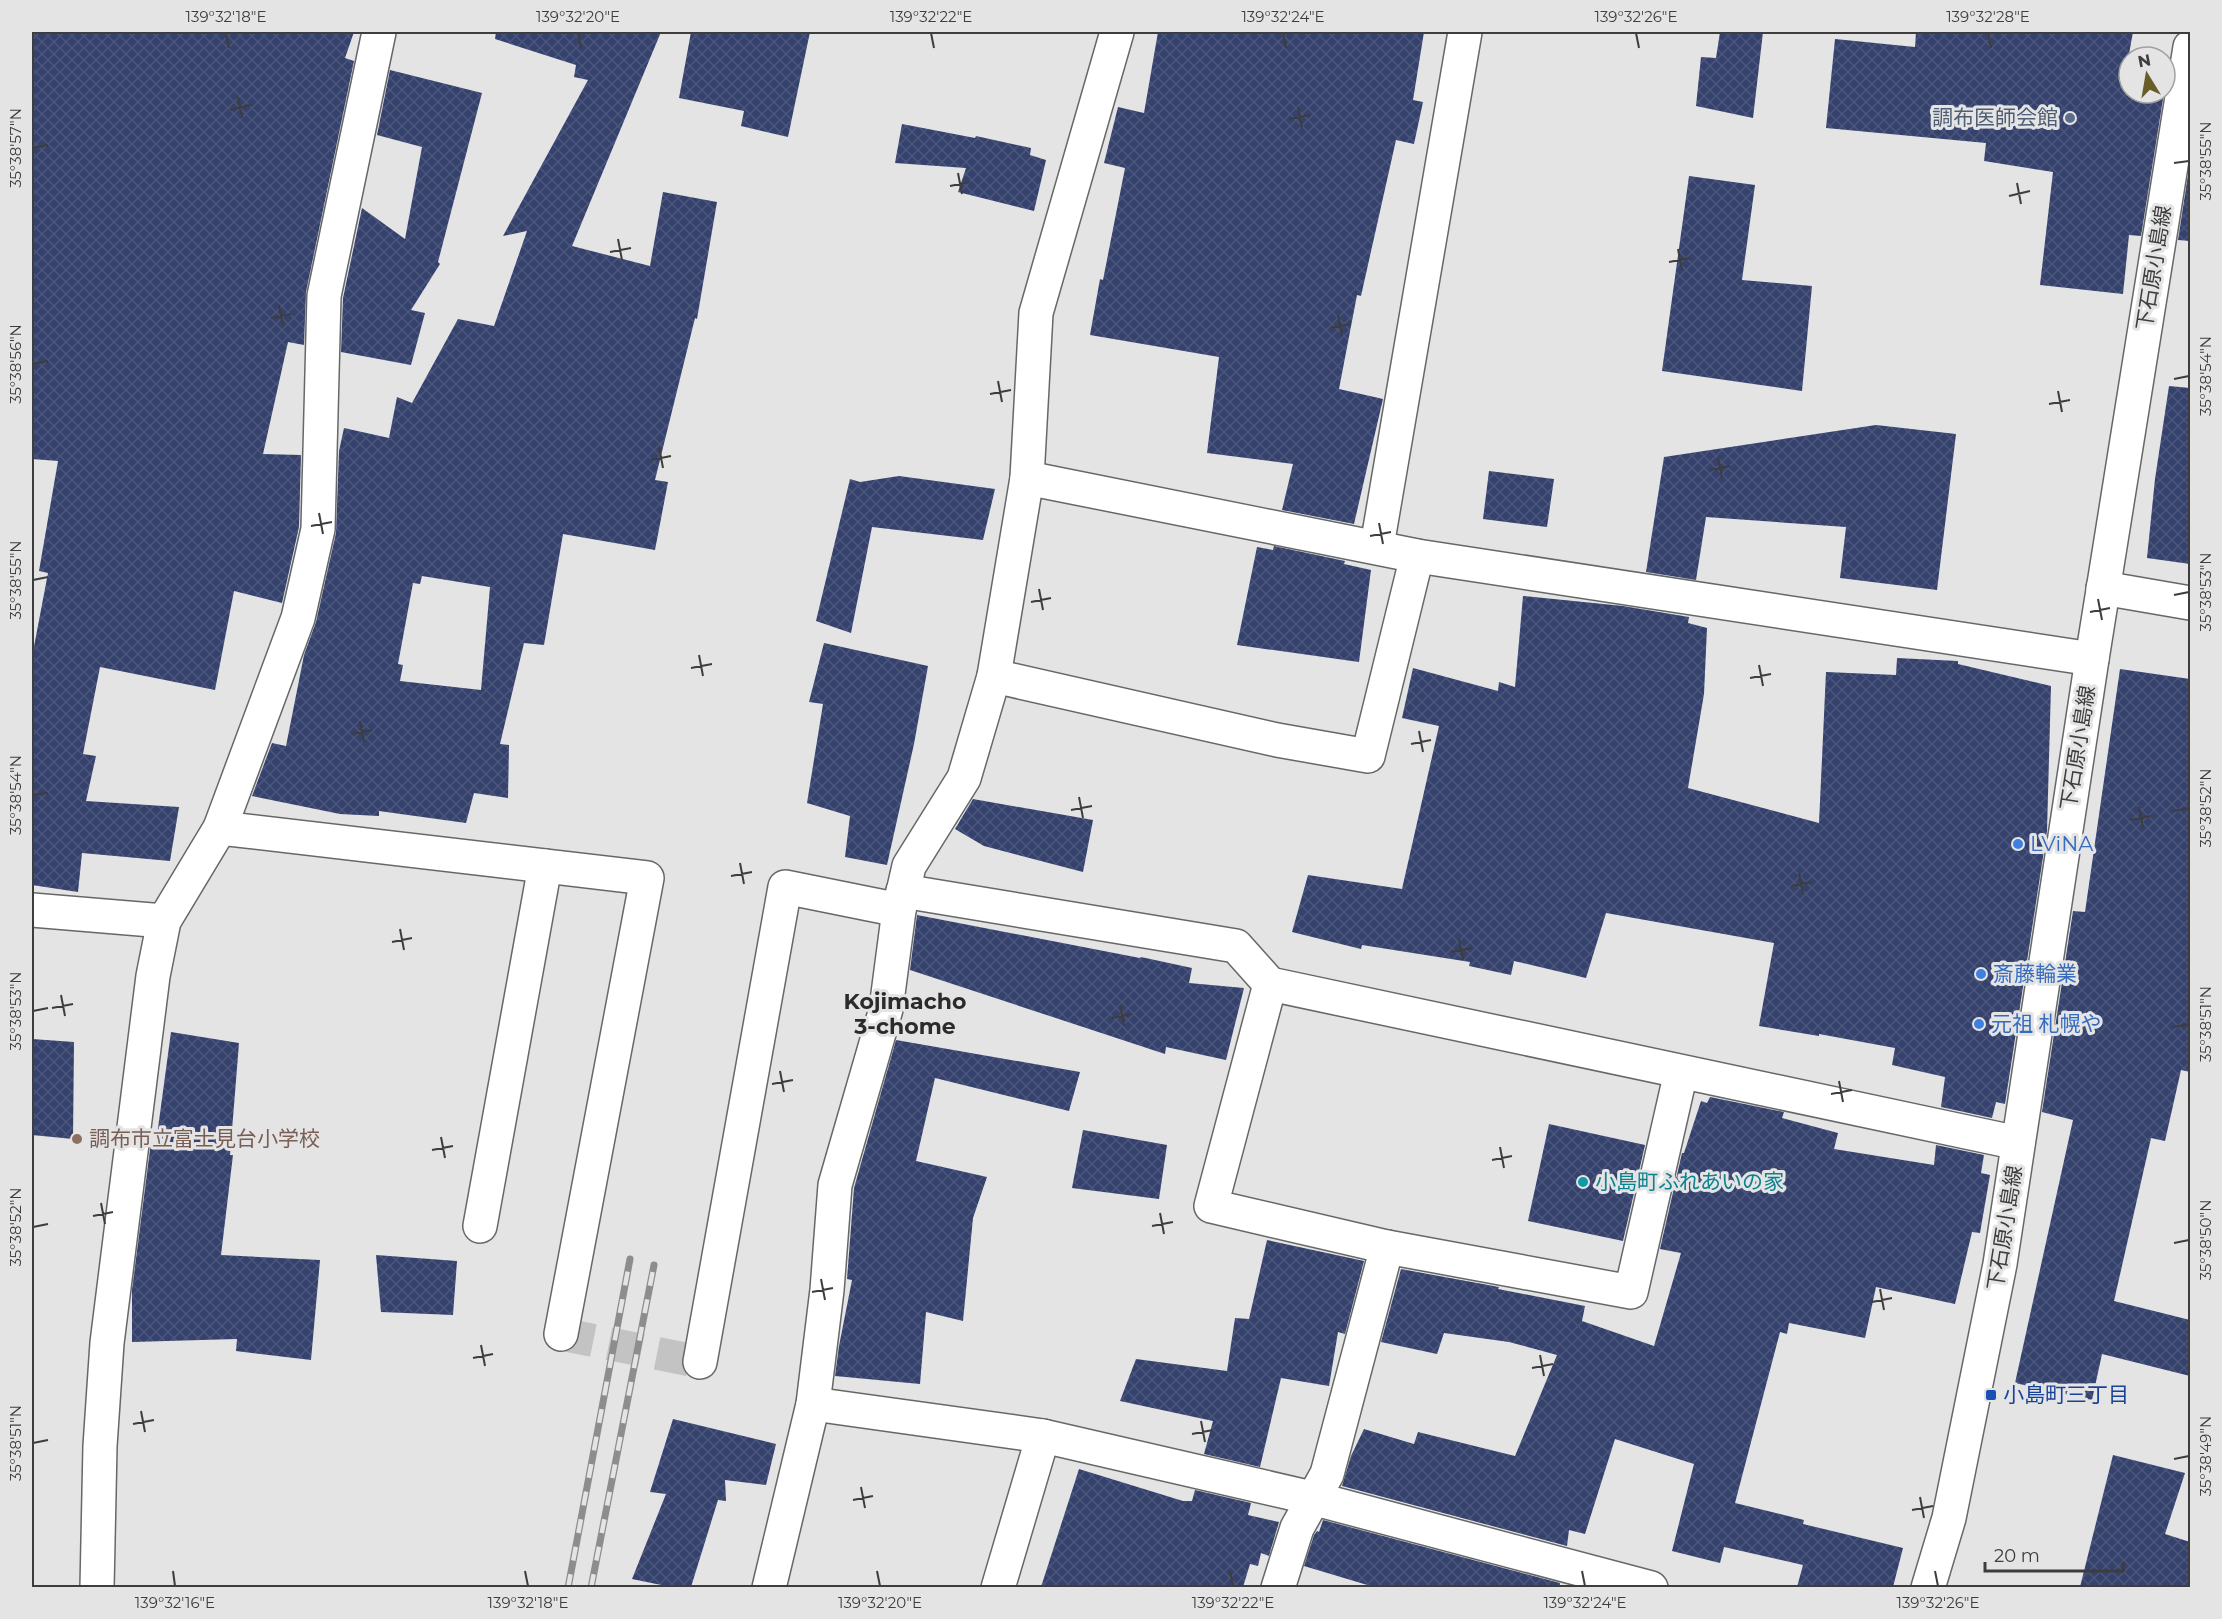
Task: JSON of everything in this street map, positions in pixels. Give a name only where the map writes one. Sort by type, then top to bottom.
[{"type":"street","points":[[97,1587],[100,1446],[107,1343],[153,976],[164,921],[220,828],[298,618],[318,529],[324,296],[379,32]]},
{"type":"street","points":[[769,1587],[813,1404],[835,1185],[886,1009],[901,901],[909,866],[964,778],[994,676],[1027,478],[1036,312],[1117,32]]},
{"type":"street","points":[[1377,546],[1465,32]]},
{"type":"street","name":"下石原小島線","points":[[1928,1587],[1949,1518],[2000,1264],[2103,588],[2163,213],[2188,82],[2190,46]]},
{"type":"street","points":[[1027,478],[1377,546],[1416,556],[2092,659]]},
{"type":"street","points":[[994,676],[1277,740],[1368,756],[1416,556]]},
{"type":"street","points":[[2103,588],[2190,603]]},
{"type":"street","points":[[220,828],[648,878],[561,1334]]},
{"type":"street","points":[[480,1226],[545,866]]},
{"type":"street","points":[[700,1362],[785,887],[1236,946],[1270,984],[2018,1143]]},
{"type":"street","points":[[32,910],[164,921]]},
{"type":"street","points":[[1270,984],[1211,1206],[1387,1247],[1631,1292],[1681,1072]]},
{"type":"street","points":[[1278,1587],[1297,1528],[1327,1474],[1387,1247]]},
{"type":"street","points":[[813,1404],[1043,1436],[1312,1498],[1651,1587]]},
{"type":"street","points":[[998,1587],[1043,1436]]},
{"type":"building","points":[[32,32],[354,32],[345,58],[354,61],[306,292],[304,345],[288,342],[263,454],[301,455],[299,527],[282,603],[234,591],[215,690],[100,667],[83,754],[96,756],[86,801],[179,807],[170,861],[82,853],[78,892],[32,885],[32,657],[48,573],[39,571],[58,461],[32,459]]},
{"type":"building","points":[[496,32],[661,32],[572,246],[650,266],[663,192],[717,202],[697,319],[695,318],[655,480],[668,482],[655,550],[563,534],[544,645],[524,643],[500,744],[509,745],[508,798],[474,793],[466,823],[379,811],[379,816],[340,814],[252,796],[272,743],[286,746],[304,655],[316,622],[336,533],[339,451],[344,428],[389,438],[397,397],[412,403],[458,319],[494,326],[527,231],[503,236],[588,80],[574,77],[576,65],[495,39]],"holes":[[[422,576],[490,587],[481,690],[400,681],[403,665],[398,664],[413,583],[420,584]]]},
{"type":"building","points":[[691,32],[810,32],[788,137],[741,126],[744,111],[679,98]]},
{"type":"building","points":[[1158,32],[1424,32],[1413,100],[1423,102],[1414,144],[1396,140],[1361,296],[1357,295],[1339,389],[1383,399],[1354,524],[1282,510],[1293,464],[1207,453],[1219,357],[1090,335],[1125,168],[1104,163],[1118,107],[1144,113]]},
{"type":"building","points":[[1720,32],[1763,32],[1753,118],[1696,106],[1701,57],[1716,58]]},
{"type":"building","points":[[1916,32],[2133,32],[2131,45],[2117,45],[2117,105],[2162,105],[2141,236],[2129,235],[2123,294],[2040,285],[2053,172],[1984,161],[1986,143],[1826,128],[1835,39],[1915,47]]},
{"type":"building","points":[[390,70],[482,93],[438,262],[440,264],[411,310],[425,313],[411,365],[341,352],[343,298],[362,208],[405,239],[422,147],[377,135]]},
{"type":"building","points":[[902,124],[1031,148],[1030,155],[1046,160],[1034,211],[958,192],[966,168],[895,163]]},
{"type":"building","points":[[2190,162],[2190,241],[2178,240]]},
{"type":"building","points":[[1689,176],[1755,185],[1742,280],[1812,286],[1802,391],[1662,371]]},
{"type":"building","points":[[2169,386],[2190,388],[2190,564],[2147,558],[2155,479]]},
{"type":"building","points":[[1876,425],[1956,434],[1937,590],[1840,578],[1846,527],[1706,517],[1696,580],[1646,572],[1664,457]]},
{"type":"building","points":[[1489,471],[1554,479],[1547,527],[1483,519]]},
{"type":"building","points":[[899,476],[995,489],[983,540],[872,527],[851,633],[816,621],[850,479],[860,482]]},
{"type":"building","points":[[1274,546],[1345,561],[1344,564],[1371,570],[1359,662],[1237,645],[1257,547],[1273,550]]},
{"type":"building","points":[[1523,596],[1623,606],[1689,617],[1688,623],[1707,628],[1704,694],[1688,788],[1819,823],[1826,672],[1896,675],[1897,658],[1958,661],[1958,664],[2051,686],[2047,831],[2005,1104],[1996,1102],[1992,1118],[1941,1107],[1945,1077],[1892,1065],[1895,1048],[1759,1026],[1774,943],[1606,913],[1586,978],[1514,961],[1511,975],[1469,966],[1470,962],[1362,945],[1361,949],[1292,932],[1308,875],[1402,889],[1439,726],[1402,718],[1413,668],[1498,691],[1499,682],[1515,687]]},
{"type":"building","points":[[824,643],[928,666],[914,744],[887,865],[845,857],[850,816],[807,803],[823,704],[809,702]]},
{"type":"building","points":[[2120,669],[2190,679],[2190,1072],[2181,1070],[2165,1141],[2151,1138],[2114,1301],[2190,1320],[2190,1376],[2102,1354],[2092,1400],[2015,1383],[2073,1120],[2042,1112],[2073,911],[2085,912]]},
{"type":"building","points":[[973,799],[1093,820],[1083,872],[984,846],[955,829]]},
{"type":"building","points":[[917,915],[1192,968],[1189,983],[1244,988],[1226,1060],[1166,1047],[1165,1054],[910,970]]},
{"type":"building","points":[[171,1032],[239,1043],[230,1155],[233,1155],[221,1255],[320,1260],[311,1360],[236,1351],[237,1339],[132,1342],[132,1290],[151,1142],[156,1143]]},
{"type":"building","points":[[32,1039],[74,1042],[73,1139],[32,1135]]},
{"type":"building","points":[[896,1040],[1080,1072],[1069,1111],[935,1078],[916,1161],[987,1177],[973,1218],[963,1321],[926,1312],[920,1384],[835,1376],[852,1280],[847,1279],[854,1188]]},
{"type":"building","points":[[1710,1097],[1784,1112],[1782,1118],[1838,1133],[1834,1149],[1934,1165],[1936,1145],[1984,1155],[1981,1173],[1990,1175],[1980,1233],[1972,1232],[1955,1304],[1876,1287],[1865,1338],[1789,1323],[1787,1334],[1780,1332],[1735,1503],[1804,1520],[1803,1524],[1903,1548],[1893,1587],[1797,1587],[1803,1565],[1724,1547],[1720,1563],[1672,1551],[1694,1464],[1615,1439],[1585,1534],[1569,1530],[1567,1546],[1342,1486],[1351,1456],[1364,1429],[1414,1444],[1418,1432],[1515,1456],[1557,1355],[1509,1342],[1444,1333],[1437,1354],[1381,1342],[1401,1269],[1585,1306],[1582,1321],[1654,1346],[1681,1253],[1660,1249],[1682,1153],[1684,1153],[1701,1101],[1707,1103]]},
{"type":"building","name":"小島町ふれあいの家","points":[[1549,1124],[1645,1145],[1623,1241],[1528,1221]]},
{"type":"building","points":[[1083,1130],[1167,1145],[1159,1199],[1072,1188]]},
{"type":"building","points":[[1267,1240],[1364,1261],[1345,1334],[1338,1332],[1329,1386],[1281,1378],[1260,1467],[1204,1454],[1213,1421],[1120,1401],[1136,1359],[1227,1371],[1235,1318],[1249,1319]]},
{"type":"building","points":[[376,1255],[457,1261],[453,1315],[381,1312]]},
{"type":"building","points":[[673,1419],[776,1444],[766,1485],[725,1480],[726,1501],[718,1500],[691,1587],[671,1587],[632,1579],[666,1494],[650,1492]]},
{"type":"building","points":[[2113,1455],[2185,1473],[2165,1534],[2190,1542],[2190,1587],[2080,1587]]},
{"type":"building","points":[[1079,1469],[1183,1501],[1192,1501],[1195,1490],[1251,1503],[1248,1515],[1279,1522],[1269,1556],[1261,1553],[1258,1566],[1250,1564],[1243,1587],[1041,1587]]},
{"type":"building","points":[[1323,1520],[1560,1583],[1560,1587],[1374,1587],[1304,1566],[1314,1535],[1317,1531],[1319,1532]]},
{"type":"tunnel","points":[[561,1334],[700,1362]]},
{"type":"railway","points":[[568,1588],[630,1259]]},
{"type":"railway","points":[[591,1588],[654,1265]]},
{"type":"place","name":"調布医師会館","points":[[2070,118]]},
{"type":"place","name":"LViNA","points":[[2018,844]]},
{"type":"place","name":"斎藤輪業","points":[[1981,974]]},
{"type":"place","name":"元祖 札幌や","points":[[1979,1024]]},
{"type":"place","name":"調布市立富士見台小学校","points":[[77,1139]]},
{"type":"place","name":"小島町ふれあいの家","points":[[1583,1182]]},
{"type":"place","name":"小島町三丁目","points":[[1991,1395]]},
{"type":"district","name":"Kojimacho 3-chome","points":[[905,1014]]}]
